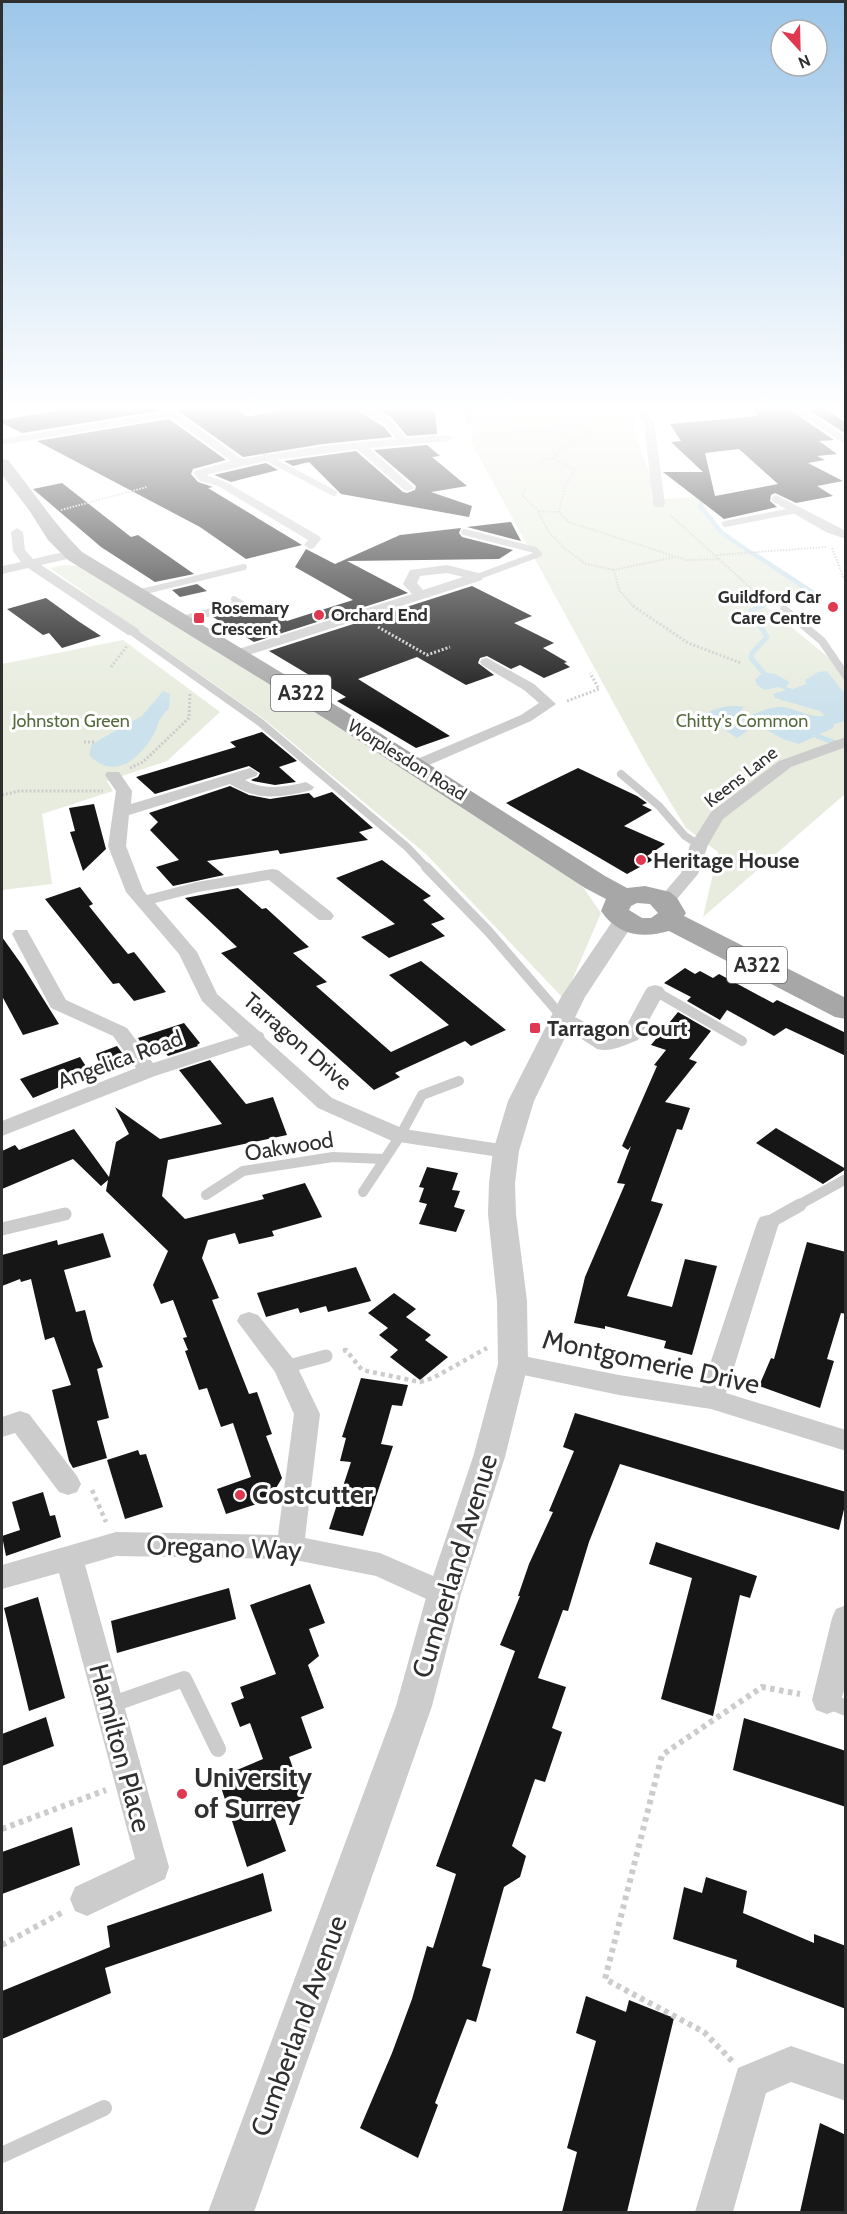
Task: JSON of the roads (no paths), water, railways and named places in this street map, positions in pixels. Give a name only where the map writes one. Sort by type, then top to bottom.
[{"type":"main road","name":"Worplesdon Road","points":[[36,508],[55,536],[72,554],[416,765],[595,882],[624,909]]},
{"type":"main road","points":[[624,909],[648,926],[667,911]]},
{"type":"main road","name":"A322","points":[[667,911],[846,1010]]},
{"type":"street","points":[[263,508],[315,539],[310,545]]},
{"type":"street","points":[[794,508],[830,529],[846,535]]},
{"type":"street","points":[[17,532],[19,551],[29,563],[135,633]]},
{"type":"street","points":[[2,570],[72,554]]},
{"type":"street","points":[[421,595],[410,584],[416,573],[447,569],[477,577]]},
{"type":"street","points":[[237,654],[477,577]]},
{"type":"street","points":[[416,765],[526,717],[549,704],[529,687],[486,662]]},
{"type":"street","name":"Keens Lane","points":[[667,911],[689,874],[699,845],[717,816],[785,764],[839,744]]},
{"type":"street","points":[[122,812],[250,773]]},
{"type":"street","name":"Tarragon Drive","points":[[113,776],[124,792],[117,846],[135,892],[188,952],[209,997],[256,1037],[284,1067],[325,1103],[400,1136],[506,1151]]},
{"type":"street","points":[[233,778],[256,792],[279,794],[306,787]]},
{"type":"street","points":[[143,901],[197,887],[272,874],[325,916]]},
{"type":"street","name":"Cumberland Avenue","points":[[231,2212],[414,1706],[444,1594],[479,1488],[514,1354],[512,1301],[502,1214],[502,1183],[506,1151],[521,1101],[573,997],[624,909]]},
{"type":"street","points":[[21,934],[58,1004],[120,1032],[148,1071]]},
{"type":"street","points":[[564,1019],[604,1045],[631,1036],[655,992]]},
{"type":"street","name":"Angelica Road","points":[[2,1129],[148,1071],[256,1037]]},
{"type":"street","points":[[711,1399],[768,1223]]},
{"type":"street","points":[[249,1321],[285,1367],[307,1414],[290,1547]]},
{"type":"street","name":"Montgomerie Drive","points":[[514,1354],[619,1385],[711,1399],[846,1440]]},
{"type":"street","points":[[2,1427],[20,1421],[68,1484]]},
{"type":"street","name":"Oregano Way","points":[[2,1577],[116,1545],[290,1547],[380,1565],[444,1594]]},
{"type":"street","name":"Hamilton Place","points":[[69,1558],[153,1867],[87,1899]]},
{"type":"street","points":[[836,1704],[846,1618]]},
{"type":"street","points":[[714,2212],[751,2081],[791,2064],[846,2083]]},
{"type":"lane","points":[[725,524],[797,510]]},
{"type":"lane","points":[[464,532],[535,550],[539,554],[477,577]]},
{"type":"lane","points":[[137,593],[244,567]]},
{"type":"lane","points":[[182,620],[241,603],[234,598]]},
{"type":"lane","points":[[784,609],[822,641],[846,676]]},
{"type":"lane","points":[[135,633],[261,723],[407,848],[489,932],[564,1019]]},
{"type":"lane","points":[[621,774],[659,806],[685,836],[699,845]]},
{"type":"lane","points":[[655,992],[742,1041]]},
{"type":"lane","points":[[363,1192],[400,1136],[422,1095],[459,1081]]},
{"type":"lane","name":"Oakwood","points":[[206,1195],[243,1170],[333,1156],[385,1160]]},
{"type":"lane","points":[[768,1223],[846,1179]]},
{"type":"lane","points":[[2,1229],[65,1214]]},
{"type":"lane","points":[[285,1367],[326,1356]]},
{"type":"lane","points":[[108,1706],[184,1679],[218,1749]]},
{"type":"lane","points":[[2,2155],[104,2108]]},
{"type":"water","points":[[827,671],[845,694],[845,721],[834,724],[833,728],[799,744],[783,739],[747,719],[740,721],[747,731],[737,738],[722,728],[696,726],[699,720],[709,712],[731,706],[744,707],[739,713],[746,717],[778,707],[814,716],[825,716],[820,711],[775,698],[773,694],[786,690],[779,687],[765,690],[757,685],[755,680],[763,672],[775,674],[788,681],[786,687],[793,689],[806,684],[805,680],[818,672]]},
{"type":"water","points":[[163,691],[170,694],[169,708],[161,718],[149,742],[135,758],[118,766],[108,766],[99,763],[89,755],[92,744],[142,716]]},
{"type":"waterway","points":[[702,508],[722,533],[751,553]]},
{"type":"waterway","points":[[754,554],[812,592],[771,601],[759,607]]},
{"type":"waterway","points":[[762,606],[751,611],[767,637],[752,653],[751,658],[763,672]]},
{"type":"waterway","points":[[817,736],[841,745]]},
{"type":"place","name":"Guildford Car Care Centre","points":[[833,607]]},
{"type":"place","name":"Orchard End","points":[[319,615]]},
{"type":"place","name":"Rosemary Crescent","points":[[199,618]]},
{"type":"place","name":"Heritage House","points":[[641,860]]},
{"type":"place","name":"Tarragon Court","points":[[535,1028]]},
{"type":"place","name":"Costcutter","points":[[240,1495]]},
{"type":"place","name":"University of Surrey","points":[[182,1794]]},
{"type":"park label","name":"Johnston Green","points":[[71,721]]},
{"type":"park label","name":"Chitty's Common","points":[[742,721]]}]
